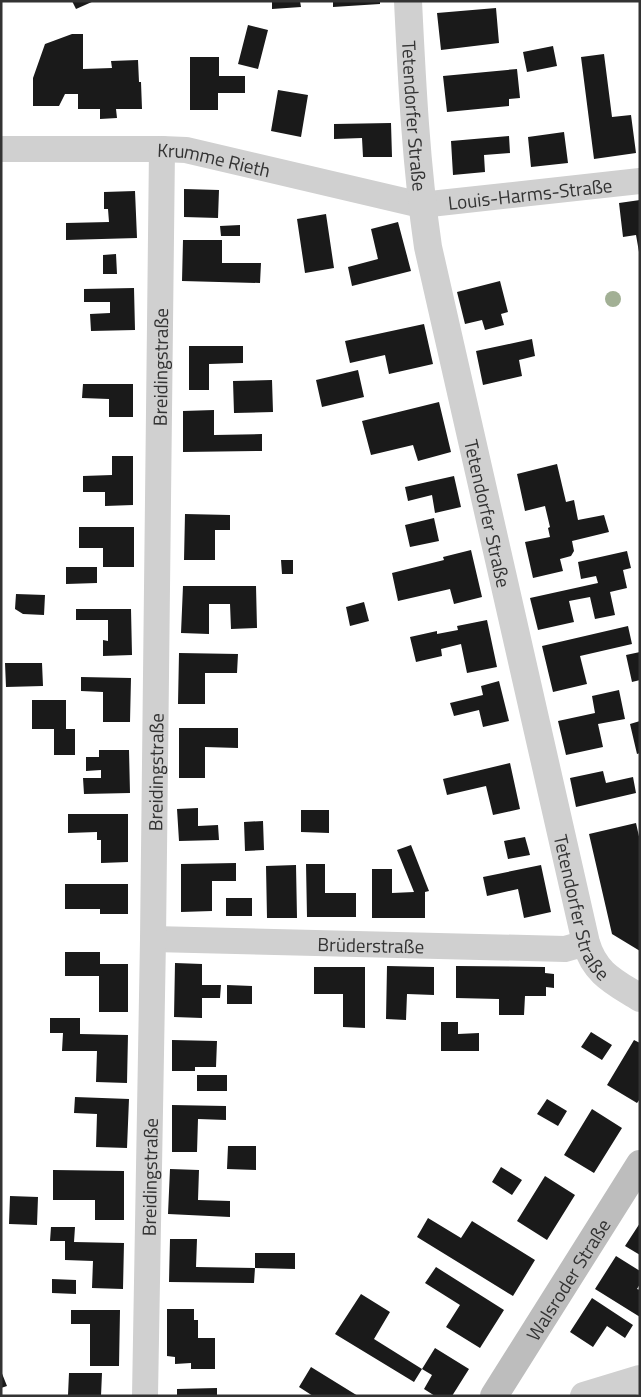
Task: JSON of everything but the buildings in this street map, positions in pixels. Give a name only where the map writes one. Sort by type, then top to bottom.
[{"type":"main road","name":"Walsroder Straße","points":[[494,1396],[640,1164]]},
{"type":"street","name":"Tetendorfer Straße","points":[[408,1],[416,149],[430,256],[586,943],[590,956],[597,968],[611,980],[640,998]]},
{"type":"street","name":"Breidingstraße","points":[[145,1396],[153,940],[162,149]]},
{"type":"street","name":"Krumme Rieth","points":[[1,150],[186,150],[422,205]]},
{"type":"street","name":"Louis-Harms-Straße","points":[[422,205],[640,181]]},
{"type":"street","name":"Brüderstraße","points":[[153,940],[565,949],[586,943]]},
{"type":"street","points":[[584,1396],[640,1379]]}]
